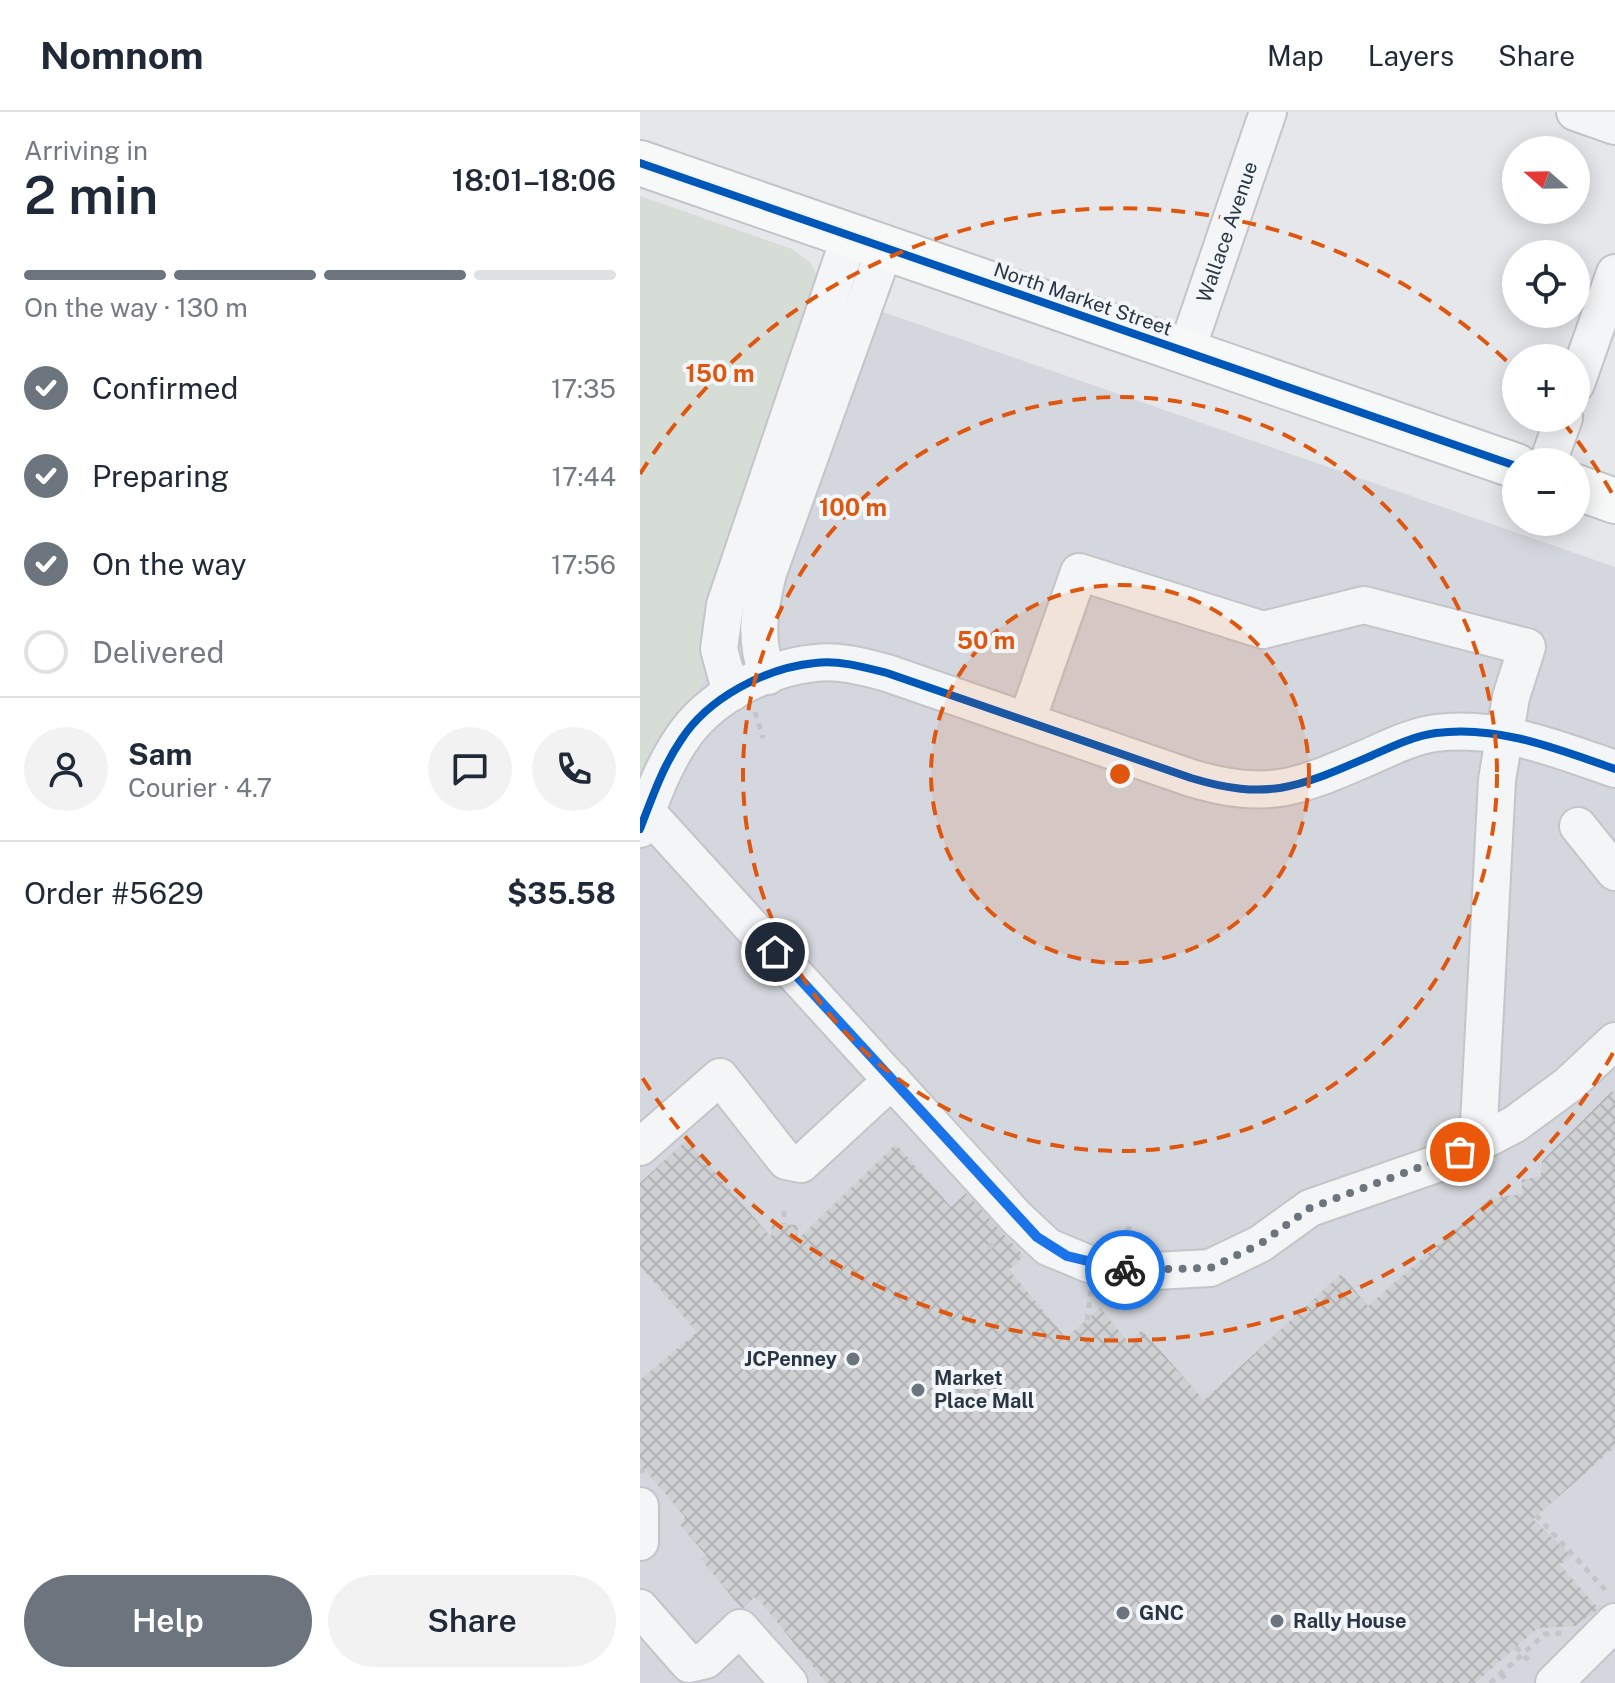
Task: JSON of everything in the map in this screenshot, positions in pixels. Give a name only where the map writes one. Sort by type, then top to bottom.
[{"type":"main road","name":"North Market Street","points":[[640,163],[1502,461]]},
{"type":"main road","points":[[1590,492],[1615,501]]},
{"type":"street","name":"Wallace Avenue","points":[[1186,352],[1268,112]]},
{"type":"street","points":[[1575,112],[1615,126]]},
{"type":"street","points":[[768,676],[759,652],[759,611],[867,242]]},
{"type":"street","points":[[731,693],[719,649],[725,605],[867,242]]},
{"type":"street","points":[[1590,344],[1615,273]]},
{"type":"street","points":[[1027,720],[1079,572],[1263,630],[1364,605],[1527,647],[1503,733],[1497,780],[1478,1143]]},
{"type":"street","points":[[1615,769],[1503,733],[1467,731],[1425,735],[1310,782],[1282,789],[1240,791],[1191,778],[1027,720],[855,665],[815,663],[768,676],[731,693],[703,713],[682,737],[667,763],[643,820],[892,1080],[1017,1218],[1048,1247],[1089,1264],[1137,1272],[1210,1268],[1260,1244],[1310,1208],[1442,1162],[1478,1143],[1538,1108],[1615,1041]]},
{"type":"street","points":[[1578,826],[1615,872]]},
{"type":"street","points":[[640,1147],[720,1077],[786,1161],[801,1164],[892,1080]]},
{"type":"street","points":[[640,1506],[640,1542]]},
{"type":"street","points":[[640,1608],[678,1673],[706,1660],[740,1628],[789,1683]]},
{"type":"street","points":[[1548,1678],[1615,1622]]},
{"type":"path","points":[[784,1211],[784,1224]]},
{"type":"path","points":[[1119,1246],[1130,1226]]},
{"type":"path","points":[[989,1248],[997,1240]]},
{"type":"path","points":[[1087,1320],[1091,1290]]},
{"type":"path","points":[[1536,1515],[1615,1600]]},
{"type":"path","points":[[1490,1683],[1545,1634],[1571,1632]]},
{"type":"path","points":[[1516,1647],[1548,1678]]},
{"type":"path","points":[[1501,1674],[1509,1683]]},
{"type":"shaded area","points":[[640,196],[792,249],[810,262],[818,277],[711,635],[705,679],[640,789]]},
{"type":"shaded area","points":[[791,280],[1502,528],[1502,536],[1526,536],[1615,567],[1615,1683],[640,1683],[640,692]]},
{"type":"building","name":"Market Place Mall","points":[[1612,1091],[1615,1093],[1615,1447],[1533,1519],[1571,1556],[1560,1565],[1599,1609],[1575,1626],[1538,1628],[1475,1683],[826,1683],[761,1602],[754,1597],[742,1609],[701,1559],[706,1555],[680,1525],[685,1517],[640,1464],[640,1380],[697,1332],[640,1266],[640,1183],[687,1140],[771,1237],[772,1224],[798,1225],[797,1240],[896,1144],[951,1207],[966,1193],[1024,1256],[1009,1270],[1066,1338],[1100,1308],[1129,1343],[1142,1330],[1204,1400],[1341,1274],[1368,1306],[1491,1198],[1522,1194],[1522,1180],[1541,1176],[1542,1161]]},
{"type":"cycle path","points":[[640,163],[1502,461]]},
{"type":"cycle path","points":[[640,829],[674,751],[706,711],[722,698],[758,678],[796,666],[824,662],[887,673],[1191,778],[1243,789],[1285,787],[1305,782],[1412,739],[1459,731],[1527,740],[1615,769]]},
{"type":"way so far","points":[[1125,1270],[1158,1272],[1210,1268],[1260,1244],[1310,1208],[1442,1162],[1460,1152]]},
{"type":"place","name":"JCPenney","points":[[853,1359]]},
{"type":"place","name":"Market Place Mall","points":[[918,1390]]},
{"type":"place","name":"GNC","points":[[1123,1613]]},
{"type":"place","name":"Rally House","points":[[1277,1621]]},
{"type":"route","points":[[775,952],[1017,1218],[1048,1247],[1089,1264],[1125,1270]]}]
